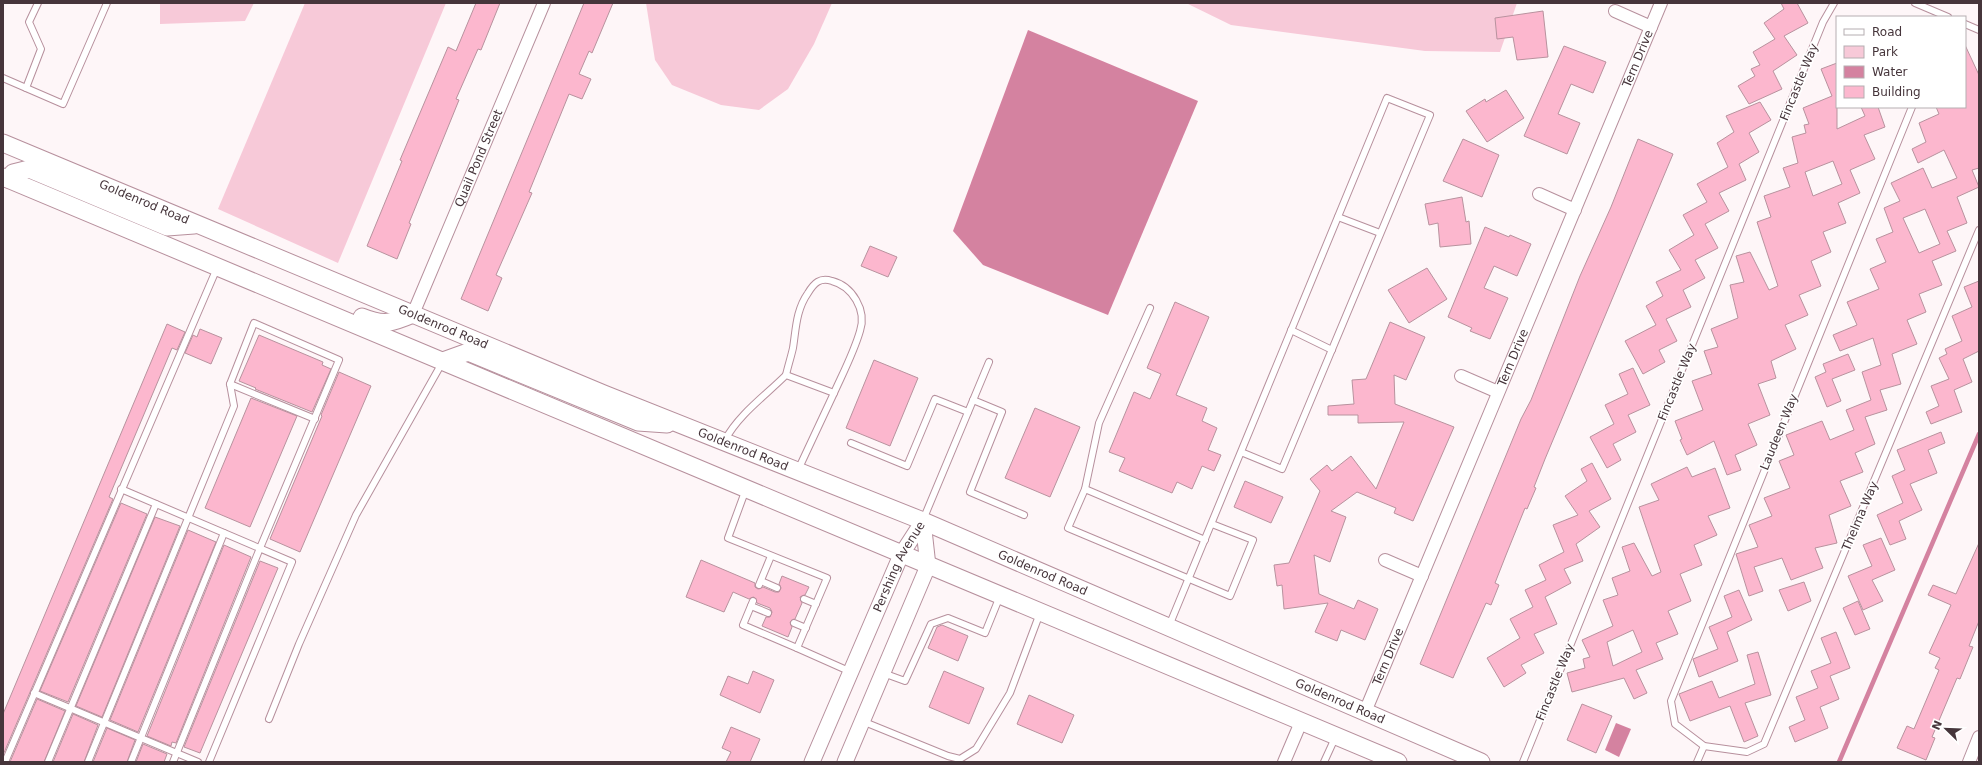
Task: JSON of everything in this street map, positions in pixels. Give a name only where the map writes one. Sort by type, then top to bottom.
[{"type":"main road","name":"Goldenrod Road","points":[[3,143],[724,442],[923,521],[1481,762]]},
{"type":"main road","points":[[6,178],[13,173],[29,169],[167,227],[198,224]]},
{"type":"main road","points":[[6,178],[1396,762]]},
{"type":"main road","points":[[160,243],[192,244],[377,323],[393,323],[413,314]]},
{"type":"main road","points":[[443,361],[468,352],[638,422],[683,425]]},
{"type":"street","name":"Quail Pond Street","points":[[413,314],[544,3]]},
{"type":"street","name":"Tern Drive","points":[[1365,712],[1661,3]]},
{"type":"street","points":[[1615,11],[1651,27]]},
{"type":"street","points":[[1539,194],[1574,210]]},
{"type":"street","points":[[1461,376],[1498,392]]},
{"type":"street","name":"Pershing Avenue","points":[[812,762],[901,555],[923,521]]},
{"type":"street","name":"Pershing Avenue","points":[[845,762],[928,566],[923,521]]},
{"type":"street","points":[[1385,560],[1422,576]]},
{"type":"street","points":[[1284,762],[1301,722]]},
{"type":"street","points":[[1969,762],[1979,737]]},
{"type":"lane","points":[[26,88],[41,49],[29,22],[38,3]]},
{"type":"lane","points":[[3,78],[63,104],[107,3]]},
{"type":"lane","name":"Fincastle Way","points":[[1522,762],[1823,22],[1834,3]]},
{"type":"lane","points":[[1915,3],[1946,16]]},
{"type":"lane","points":[[1966,24],[1979,30]]},
{"type":"lane","points":[[1169,626],[1387,98],[1430,115],[1282,469],[1241,452]]},
{"type":"lane","name":"Laudeen Way","points":[[1704,746],[1675,724],[1671,701],[1912,108]]},
{"type":"lane","points":[[1338,218],[1380,233]]},
{"type":"lane","name":"Thelma Way","points":[[1704,746],[1747,752],[1764,744],[1979,230]]},
{"type":"lane","points":[[5,762],[217,267]]},
{"type":"lane","points":[[724,442],[733,426],[741,417],[786,375],[793,348],[795,324],[806,294],[816,282],[826,279],[842,283],[856,299],[861,315],[861,330],[798,471]]},
{"type":"lane","points":[[1150,308],[1099,423],[1085,490],[1068,528],[1188,580],[1230,596],[1253,540],[1212,524]]},
{"type":"lane","points":[[88,762],[234,406],[230,384],[254,323],[339,360],[260,548],[173,762]]},
{"type":"lane","points":[[1291,330],[1332,350]]},
{"type":"lane","points":[[269,719],[356,515],[443,361]]},
{"type":"lane","points":[[923,521],[988,362]]},
{"type":"lane","points":[[786,375],[834,393]]},
{"type":"lane","points":[[230,384],[315,419]]},
{"type":"lane","points":[[851,443],[907,466],[935,399],[968,412]]},
{"type":"lane","points":[[973,400],[1002,412],[970,492],[1024,515]]},
{"type":"lane","points":[[746,489],[728,538],[827,578],[797,648]]},
{"type":"lane","points":[[121,490],[292,562],[209,762]]},
{"type":"lane","points":[[1085,490],[1205,540]]},
{"type":"lane","points":[[48,762],[156,504]]},
{"type":"lane","points":[[131,762],[224,533]]},
{"type":"lane","points":[[771,556],[760,583],[777,588]]},
{"type":"lane","points":[[883,673],[905,681],[931,624],[948,618],[985,633],[1000,596]]},
{"type":"lane","points":[[804,599],[816,604]]},
{"type":"lane","points":[[768,612],[752,603],[742,625],[851,672]]},
{"type":"lane","points":[[862,721],[948,756],[960,758],[976,749],[1010,693],[1040,613]]},
{"type":"lane","points":[[794,623],[806,628]]},
{"type":"lane","points":[[34,693],[198,762]]},
{"type":"lane","points":[[1324,762],[1336,736]]},
{"type":"lane","points":[[1697,762],[1704,746]]},
{"type":"green space","points":[[160,3],[254,3],[245,21],[160,24]]},
{"type":"green space","points":[[305,3],[446,3],[338,263],[218,209]]},
{"type":"green space","points":[[646,3],[832,3],[814,44],[788,89],[759,110],[721,105],[672,85],[655,60]]},
{"type":"green space","points":[[1186,3],[1517,3],[1500,52],[1425,51],[1231,25]]},
{"type":"water","points":[[1028,30],[1198,101],[1108,315],[983,265],[953,231]]},
{"type":"water","points":[[1616,723],[1631,729],[1619,757],[1605,750]]},
{"type":"building","points":[[476,3],[500,3],[481,50],[478,49],[456,99],[459,100],[409,223],[411,224],[397,259],[367,246],[402,161],[400,160],[448,47],[456,51]]},
{"type":"building","points":[[584,3],[613,3],[592,53],[589,51],[579,74],[591,79],[582,99],[569,94],[529,192],[532,193],[496,275],[502,278],[488,311],[461,299]]},
{"type":"building","points":[[1781,3],[1797,3],[1808,23],[1784,36],[1797,55],[1773,71],[1782,89],[1749,104],[1738,86],[1755,76],[1751,69],[1760,65],[1753,52],[1775,39],[1764,23],[1784,9]]},
{"type":"building","points":[[1543,11],[1548,57],[1517,60],[1513,37],[1497,39],[1495,18]]},
{"type":"building","points":[[1564,46],[1606,62],[1593,93],[1571,84],[1558,114],[1580,123],[1567,154],[1524,136]]},
{"type":"building","points":[[1966,47],[1979,75],[1979,168],[1972,170],[1979,187],[1957,197],[1967,223],[1947,231],[1956,251],[1932,261],[1942,285],[1919,294],[1926,312],[1907,320],[1917,344],[1892,354],[1901,384],[1880,390],[1887,410],[1865,417],[1875,444],[1855,453],[1863,472],[1840,481],[1851,506],[1829,515],[1837,543],[1815,548],[1823,568],[1791,580],[1782,558],[1754,567],[1763,591],[1749,596],[1736,554],[1758,547],[1749,525],[1772,516],[1764,498],[1790,488],[1779,461],[1794,455],[1786,435],[1822,421],[1830,440],[1854,430],[1846,410],[1871,400],[1862,372],[1881,365],[1873,338],[1840,351],[1833,335],[1857,325],[1847,302],[1879,289],[1870,269],[1886,262],[1876,239],[1893,232],[1884,208],[1900,201],[1891,183],[1923,168],[1932,188],[1957,178],[1944,150],[1918,163],[1912,149],[1926,142],[1919,123],[1939,114],[1936,108],[1966,108]],"holes":[[[1925,209],[1940,244],[1919,253],[1903,218]]]},
{"type":"building","points":[[1836,63],[1837,129],[1865,116],[1861,108],[1878,108],[1885,127],[1864,135],[1875,159],[1850,170],[1860,193],[1838,203],[1846,223],[1823,232],[1831,252],[1811,261],[1821,286],[1799,295],[1808,315],[1785,325],[1796,349],[1771,361],[1776,378],[1758,384],[1770,415],[1748,424],[1757,445],[1735,455],[1741,470],[1727,475],[1714,441],[1687,455],[1680,440],[1682,439],[1675,421],[1703,410],[1692,381],[1712,374],[1704,351],[1718,347],[1711,329],[1738,318],[1730,285],[1744,282],[1736,256],[1750,252],[1769,290],[1778,286],[1757,222],[1771,217],[1764,196],[1790,187],[1783,168],[1798,163],[1792,137],[1806,133],[1804,125],[1809,124],[1803,108],[1832,96],[1821,69]],"holes":[[[1833,161],[1842,184],[1813,196],[1805,172]]]},
{"type":"building","points":[[1506,90],[1524,118],[1487,142],[1466,111],[1485,99],[1486,102]]},
{"type":"building","points":[[1760,102],[1771,120],[1749,133],[1759,152],[1739,164],[1746,180],[1719,193],[1729,211],[1705,224],[1718,248],[1695,260],[1705,278],[1683,290],[1691,307],[1666,319],[1677,341],[1659,350],[1665,362],[1643,374],[1625,341],[1656,325],[1646,306],[1663,296],[1656,282],[1681,270],[1669,250],[1694,235],[1683,215],[1707,202],[1697,184],[1728,167],[1717,143],[1734,132],[1726,116]]},
{"type":"building","points":[[1463,139],[1499,155],[1482,197],[1443,181]]},
{"type":"building","points":[[1638,139],[1673,154],[1545,459],[1534,487],[1536,488],[1527,509],[1525,508],[1506,555],[1495,583],[1499,585],[1491,605],[1486,603],[1453,678],[1420,664],[1521,419],[1531,400],[1580,276],[1611,207]]},
{"type":"building","points":[[1462,197],[1466,222],[1469,221],[1471,244],[1440,247],[1438,223],[1429,225],[1425,204]]},
{"type":"building","points":[[1485,227],[1531,244],[1517,276],[1494,266],[1484,288],[1508,298],[1490,339],[1470,331],[1472,328],[1448,317]]},
{"type":"building","points":[[870,246],[897,257],[888,277],[861,266]]},
{"type":"building","points":[[1427,268],[1447,299],[1409,323],[1388,290]]},
{"type":"building","points":[[1979,281],[1979,351],[1963,359],[1972,382],[1954,390],[1962,412],[1931,424],[1926,412],[1939,406],[1931,386],[1949,379],[1939,358],[1947,354],[1945,349],[1962,341],[1952,316],[1972,307],[1964,287]]},
{"type":"building","points":[[1175,302],[1209,317],[1176,395],[1207,408],[1202,421],[1217,428],[1208,450],[1221,455],[1214,471],[1202,466],[1192,489],[1177,482],[1172,493],[1119,471],[1125,458],[1109,452],[1134,392],[1150,399],[1161,374],[1147,368]]},
{"type":"building","points":[[1390,322],[1425,337],[1406,380],[1394,375],[1395,404],[1454,427],[1413,521],[1394,513],[1396,508],[1357,492],[1331,511],[1346,517],[1330,562],[1314,555],[1319,594],[1354,609],[1358,600],[1378,609],[1365,640],[1341,630],[1337,641],[1315,632],[1328,603],[1284,609],[1282,585],[1277,586],[1274,565],[1289,563],[1320,491],[1310,479],[1327,465],[1332,471],[1351,456],[1376,489],[1404,422],[1358,423],[1358,415],[1328,415],[1328,406],[1354,404],[1352,380],[1366,379]]},
{"type":"building","points":[[167,324],[185,332],[177,350],[172,348],[109,497],[113,499],[3,755],[3,714]]},
{"type":"building","points":[[200,329],[222,338],[211,364],[185,353],[193,335],[197,337]]},
{"type":"building","points":[[259,335],[323,362],[322,365],[331,369],[312,412],[239,381]]},
{"type":"building","points":[[1848,354],[1855,370],[1832,379],[1841,401],[1827,407],[1815,377],[1826,372],[1823,364]]},
{"type":"building","points":[[874,360],[918,378],[890,446],[846,428]]},
{"type":"building","points":[[1633,368],[1650,405],[1628,415],[1636,432],[1613,444],[1621,460],[1607,468],[1590,437],[1614,424],[1605,405],[1628,394],[1619,374]]},
{"type":"building","points":[[339,372],[371,386],[300,552],[270,539]]},
{"type":"building","points":[[251,398],[297,416],[250,527],[205,508]]},
{"type":"building","points":[[1035,408],[1080,427],[1050,497],[1005,478]]},
{"type":"building","points":[[1941,432],[1945,443],[1928,450],[1937,473],[1910,484],[1922,510],[1899,521],[1906,539],[1890,545],[1877,515],[1903,503],[1892,476],[1905,470],[1897,450]]},
{"type":"building","points":[[1592,463],[1611,499],[1589,511],[1600,527],[1576,544],[1583,561],[1564,569],[1571,583],[1545,597],[1557,624],[1534,634],[1544,653],[1521,665],[1526,673],[1504,687],[1487,658],[1520,638],[1510,619],[1533,607],[1525,590],[1546,580],[1539,565],[1564,552],[1553,525],[1578,515],[1565,496],[1587,481],[1581,469]]},
{"type":"building","points":[[1687,467],[1692,477],[1715,468],[1730,508],[1708,516],[1717,535],[1694,545],[1702,565],[1680,574],[1691,601],[1668,611],[1678,634],[1656,643],[1663,659],[1636,670],[1647,693],[1634,699],[1624,678],[1572,692],[1567,673],[1585,668],[1583,659],[1590,657],[1582,640],[1613,626],[1603,600],[1618,595],[1612,578],[1630,571],[1622,547],[1634,543],[1652,576],[1661,572],[1639,507],[1659,500],[1651,484]],"holes":[[[1633,630],[1642,652],[1613,666],[1607,642]]]},
{"type":"building","points":[[1245,481],[1283,497],[1271,523],[1234,507]]},
{"type":"building","points":[[121,503],[147,514],[68,702],[40,691]]},
{"type":"building","points":[[155,517],[180,526],[102,717],[76,706]]},
{"type":"building","points":[[188,530],[216,542],[138,732],[110,720]]},
{"type":"building","points":[[1881,538],[1895,570],[1872,580],[1883,601],[1863,610],[1848,576],[1872,566],[1863,545]]},
{"type":"building","points":[[1979,543],[1979,621],[1969,646],[1973,647],[1960,679],[1957,678],[1932,737],[1935,738],[1926,760],[1897,748],[1907,726],[1914,729],[1939,670],[1935,668],[1940,658],[1929,653],[1951,605],[1928,595],[1933,585],[1956,594]]},
{"type":"building","points":[[224,545],[251,557],[176,743],[172,742],[171,746],[147,736]]},
{"type":"building","points":[[701,560],[755,583],[755,587],[758,589],[763,587],[779,592],[781,588],[779,584],[782,576],[809,587],[805,595],[800,597],[802,603],[795,619],[790,622],[792,627],[788,637],[762,626],[766,617],[770,617],[772,612],[770,608],[757,603],[754,597],[749,599],[733,592],[724,612],[686,597]]},
{"type":"building","points":[[260,561],[278,568],[200,753],[184,747]]},
{"type":"building","points":[[1804,582],[1811,601],[1788,611],[1779,590]]},
{"type":"building","points":[[1739,590],[1752,620],[1727,632],[1738,661],[1699,677],[1693,659],[1718,649],[1709,627],[1732,617],[1724,596]]},
{"type":"building","points":[[1858,601],[1870,629],[1855,635],[1843,608]]},
{"type":"building","points":[[942,625],[968,636],[958,661],[928,648],[937,627]]},
{"type":"building","points":[[1836,632],[1850,668],[1830,676],[1839,699],[1820,707],[1828,728],[1795,742],[1789,727],[1805,720],[1796,697],[1818,688],[1811,671],[1831,663],[1821,638]]},
{"type":"building","points":[[1758,652],[1771,695],[1745,703],[1758,736],[1744,742],[1730,706],[1690,721],[1679,694],[1712,681],[1719,698],[1755,684],[1747,655]]},
{"type":"building","points":[[753,671],[774,680],[760,713],[720,695],[728,676],[748,684]]},
{"type":"building","points":[[944,671],[984,688],[969,724],[929,707]]},
{"type":"building","points":[[1029,695],[1074,715],[1062,743],[1017,724]]},
{"type":"building","points":[[37,699],[65,711],[44,762],[10,762]]},
{"type":"building","points":[[1582,704],[1612,716],[1596,753],[1567,740]]},
{"type":"building","points":[[73,714],[98,725],[84,762],[53,762]]},
{"type":"building","points":[[731,727],[760,739],[750,762],[726,762],[731,752],[722,748]]},
{"type":"building","points":[[107,728],[135,740],[127,762],[93,762]]},
{"type":"building","points":[[143,744],[167,754],[164,762],[136,762]]},
{"type":"waterway","points":[[1839,762],[1979,434]]}]
